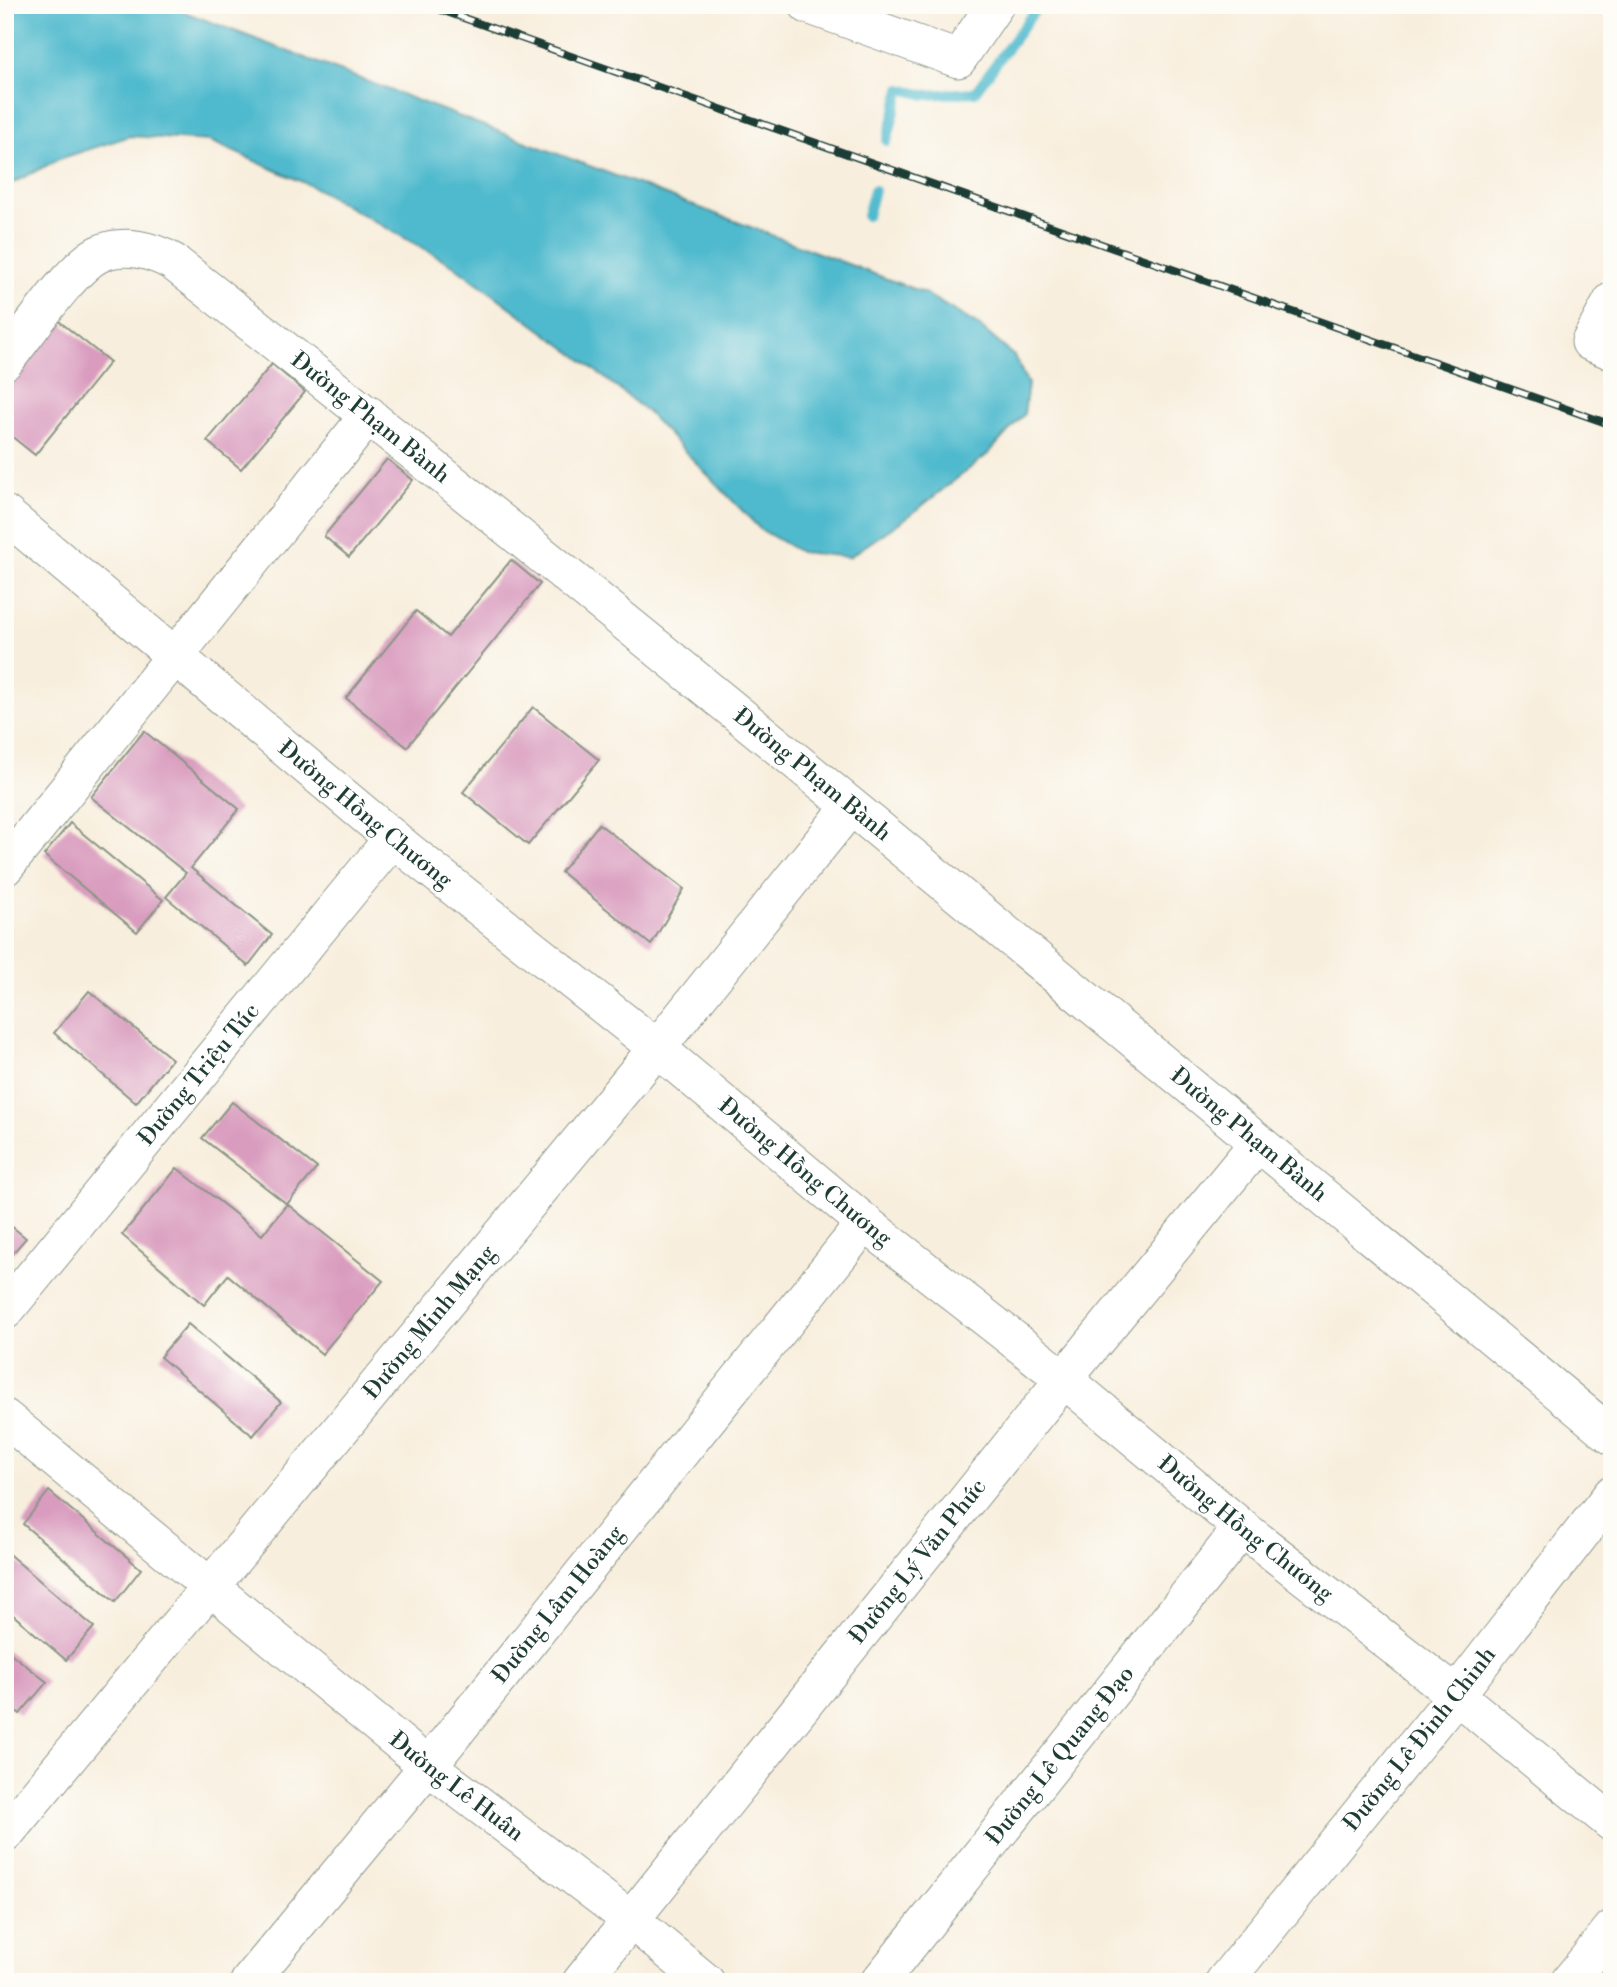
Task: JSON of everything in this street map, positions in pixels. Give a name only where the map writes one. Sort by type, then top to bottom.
[{"type":"street","points":[[808,5],[958,59],[995,5]]},
{"type":"street","name":"Đường Phạm Bành","points":[[5,361],[82,266],[101,253],[129,249],[155,252],[173,262],[369,415],[1073,986],[1612,1436]]},
{"type":"street","points":[[1601,346],[1612,301]]},
{"type":"street","points":[[5,867],[369,415]]},
{"type":"street","name":"Đường Hồng Chương","points":[[5,514],[393,838],[657,1048],[865,1223],[1064,1379],[1242,1528],[1456,1695],[1612,1823]]},
{"type":"street","name":"Đường Minh Mạng","points":[[5,1834],[657,1048],[850,807]]},
{"type":"street","name":"Đường Triệu Túc","points":[[5,1311],[393,838]]},
{"type":"street","name":"Đường Lý Văn Phức","points":[[581,1982],[1064,1379],[1258,1143]]},
{"type":"street","name":"Đường Lâm Hoàng","points":[[249,1982],[428,1766],[865,1223]]},
{"type":"street","name":"Đường Lê Huân","points":[[5,1418],[428,1766],[631,1920],[706,1982]]},
{"type":"street","name":"Đường Lê Đinh Chinh","points":[[1224,1982],[1456,1695],[1612,1494]]},
{"type":"street","name":"Đường Lê Quang Đạo","points":[[879,1982],[1242,1528]]},
{"type":"street","points":[[1569,1982],[1612,1929]]},
{"type":"water","points":[[5,5],[166,5],[924,293],[978,325],[1014,356],[1028,384],[1024,414],[988,454],[909,516],[849,557],[800,552],[760,529],[646,411],[581,359],[453,265],[309,185],[210,141],[130,136],[59,159],[5,187]]},
{"type":"building","points":[[55,318],[110,362],[35,455],[5,431],[5,379]]},
{"type":"building","points":[[272,364],[305,392],[241,469],[207,441]]},
{"type":"building","points":[[387,459],[413,480],[349,557],[324,536]]},
{"type":"building","points":[[511,560],[540,584],[407,747],[346,698],[416,611],[448,637]]},
{"type":"building","points":[[533,707],[599,760],[528,845],[463,792]]},
{"type":"building","points":[[144,731],[239,809],[191,868],[272,935],[248,966],[166,897],[186,873],[91,797]]},
{"type":"building","points":[[70,823],[163,900],[137,932],[44,855]]},
{"type":"building","points":[[599,824],[684,889],[651,945],[561,872]]},
{"type":"building","points":[[89,991],[172,1059],[136,1103],[54,1033]]},
{"type":"building","points":[[232,1102],[317,1168],[287,1204],[202,1138]]},
{"type":"building","points":[[177,1168],[262,1235],[287,1204],[383,1281],[322,1354],[228,1275],[204,1305],[122,1235]]},
{"type":"building","points":[[5,1221],[26,1238],[5,1262]]},
{"type":"building","points":[[188,1324],[281,1402],[253,1436],[160,1357]]},
{"type":"building","points":[[49,1491],[141,1569],[115,1602],[23,1524]]},
{"type":"building","points":[[5,1551],[94,1627],[66,1660],[5,1608]]},
{"type":"building","points":[[5,1649],[47,1682],[20,1714],[5,1703]]},
{"type":"waterway","points":[[887,141],[901,89],[925,95],[975,92],[1039,5]]},
{"type":"waterway","points":[[867,216],[874,190]]},
{"type":"railway","points":[[427,5],[1612,425]]}]
